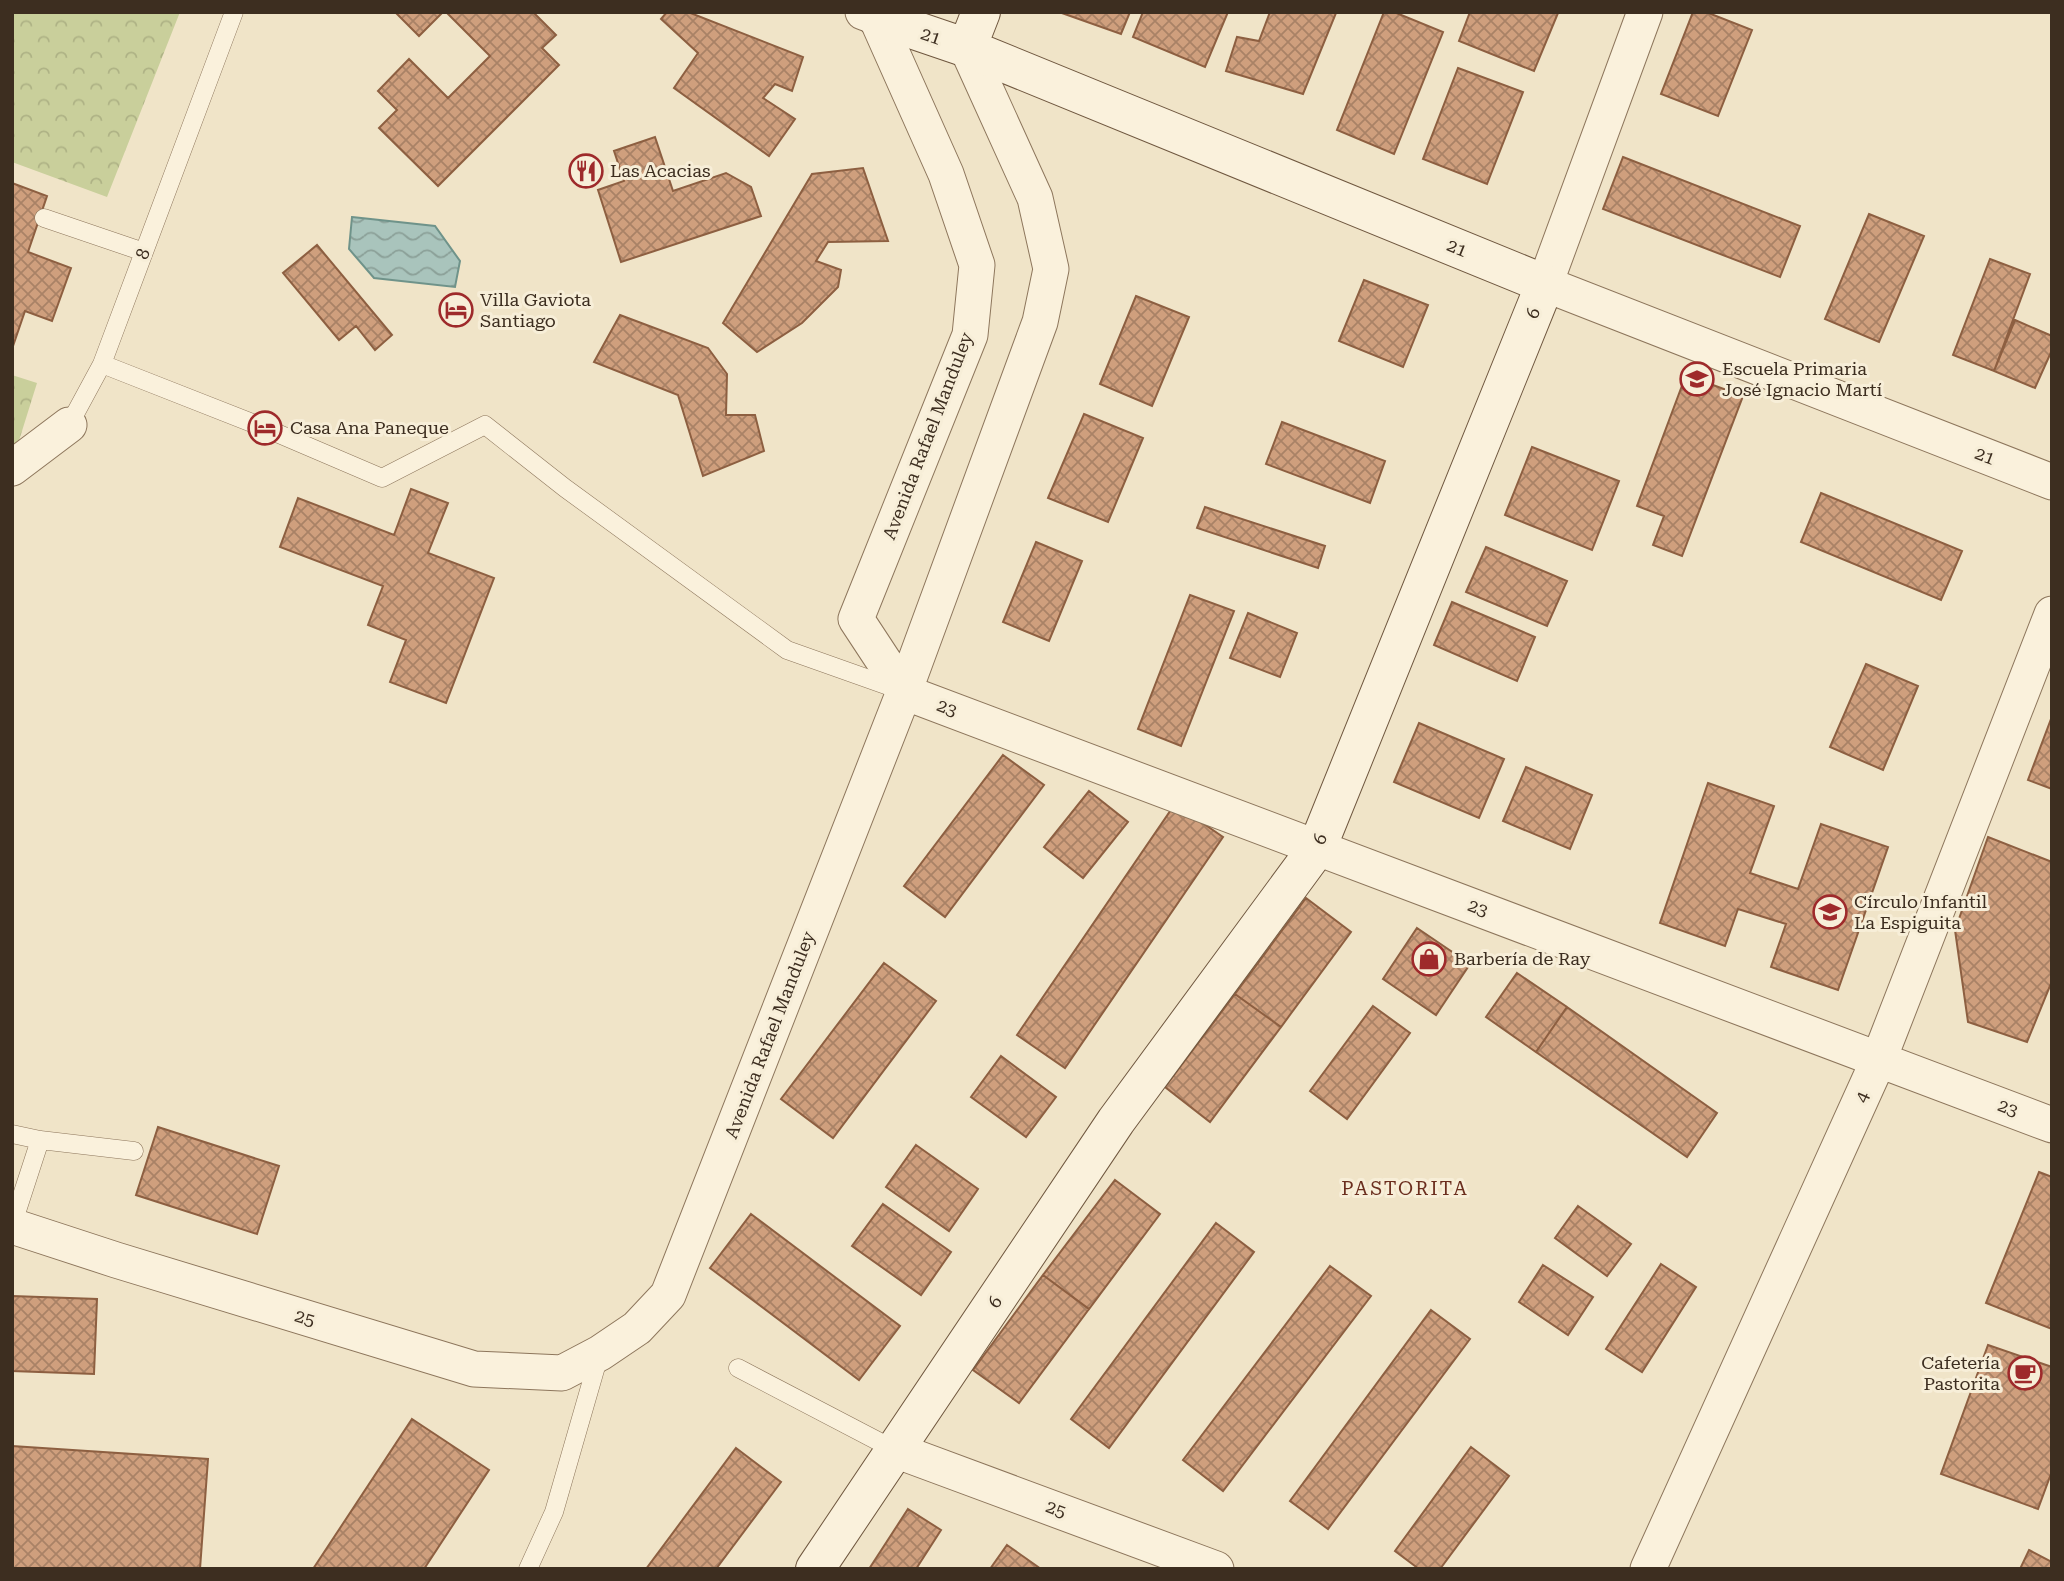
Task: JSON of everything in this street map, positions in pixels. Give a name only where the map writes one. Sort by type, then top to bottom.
[{"type":"street","points":[[967,48],[981,12]]},
{"type":"street","name":"6","points":[[815,1569],[1116,1121],[1317,848],[1545,284],[1645,12]]},
{"type":"street","name":"21","points":[[872,14],[967,48],[1545,284],[2052,482]]},
{"type":"street","name":"Avenida Rafael Manduley","points":[[872,14],[946,174],[976,265],[970,335],[856,619],[904,692]]},
{"type":"street","name":"Avenida Rafael Manduley","points":[[600,1353],[637,1328],[668,1295],[904,692],[1040,321],[1051,269],[1035,198],[967,48]]},
{"type":"street","name":"8","points":[[12,468],[69,425]]},
{"type":"street","name":"4","points":[[1648,1569],[1879,1059],[2052,614]]},
{"type":"street","name":"23","points":[[904,692],[2052,1125]]},
{"type":"street","name":"25","points":[[12,1226],[116,1261],[474,1368],[562,1373],[600,1353]]},
{"type":"street","name":"25","points":[[895,1450],[1216,1569]]},
{"type":"lane","name":"8","points":[[69,425],[102,364],[233,12]]},
{"type":"lane","points":[[44,218],[144,252]]},
{"type":"lane","points":[[102,364],[265,428],[382,478],[485,425],[565,488],[788,650],[904,692]]},
{"type":"lane","points":[[12,1134],[134,1152]]},
{"type":"lane","points":[[12,1226],[40,1140]]},
{"type":"lane","points":[[528,1569],[554,1512],[600,1353]]},
{"type":"lane","points":[[737,1368],[895,1450]]},
{"type":"green space","points":[[12,12],[180,12],[107,197],[12,162]]},
{"type":"green space","points":[[12,375],[37,383],[12,463]]},
{"type":"water","points":[[352,217],[435,226],[460,261],[455,287],[374,278],[349,249]]},
{"type":"building","points":[[395,12],[443,12],[419,36]]},
{"type":"building","points":[[446,12],[533,12],[556,35],[542,48],[559,65],[438,186],[379,128],[397,110],[378,91],[409,59],[448,98],[490,56]]},
{"type":"building","points":[[667,12],[688,12],[803,57],[792,91],[775,84],[763,98],[795,119],[769,156],[674,88],[698,53],[661,19]]},
{"type":"building","points":[[1059,12],[1130,12],[1121,34]]},
{"type":"building","points":[[1143,12],[1228,12],[1205,67],[1133,37]]},
{"type":"building","points":[[1270,12],[1336,13],[1303,94],[1226,71],[1237,37],[1259,41]]},
{"type":"building","points":[[1384,12],[1394,12],[1443,32],[1394,154],[1337,130]]},
{"type":"building","points":[[1470,12],[1558,13],[1534,71],[1459,41]]},
{"type":"building","points":[[1693,12],[1706,12],[1752,30],[1718,116],[1661,94]]},
{"type":"building","points":[[1458,68],[1523,92],[1487,184],[1423,159]]},
{"type":"building","points":[[655,137],[673,191],[726,173],[751,187],[761,216],[621,262],[598,190],[624,181],[614,151]]},
{"type":"building","points":[[1623,157],[1800,226],[1780,277],[1603,209]]},
{"type":"building","points":[[863,168],[888,241],[828,242],[816,261],[841,270],[838,287],[802,323],[757,352],[723,323],[812,174]]},
{"type":"building","points":[[12,183],[47,196],[28,252],[71,268],[52,321],[25,311],[12,349]]},
{"type":"building","points":[[1869,214],[1924,236],[1879,342],[1825,319]]},
{"type":"building","points":[[317,245],[392,335],[375,350],[356,326],[339,340],[283,273]]},
{"type":"building","points":[[1990,259],[2030,274],[1994,371],[1953,355]]},
{"type":"building","points":[[1364,280],[1428,305],[1403,367],[1339,341]]},
{"type":"building","points":[[1136,296],[1189,317],[1152,406],[1100,384]]},
{"type":"building","points":[[620,315],[708,348],[727,374],[726,415],[755,415],[764,451],[703,476],[678,395],[594,362]]},
{"type":"building","points":[[2015,320],[2052,336],[2052,350],[2035,388],[1994,371]]},
{"type":"building","points":[[1686,375],[1743,396],[1682,556],[1653,545],[1664,516],[1637,506]]},
{"type":"building","points":[[1084,414],[1143,438],[1108,522],[1048,498]]},
{"type":"building","points":[[1282,422],[1385,461],[1370,503],[1266,464]]},
{"type":"building","points":[[1532,447],[1619,481],[1592,550],[1505,515]]},
{"type":"building","points":[[411,489],[448,503],[428,553],[494,578],[446,703],[390,682],[406,640],[368,625],[383,586],[280,547],[298,498],[394,535]]},
{"type":"building","points":[[1821,493],[1962,551],[1941,600],[1801,542]]},
{"type":"building","points":[[1205,507],[1325,546],[1318,568],[1197,528]]},
{"type":"building","points":[[1036,542],[1082,561],[1049,641],[1003,622]]},
{"type":"building","points":[[1486,547],[1567,581],[1547,626],[1466,592]]},
{"type":"building","points":[[1190,595],[1234,611],[1181,746],[1138,729]]},
{"type":"building","points":[[1452,602],[1535,637],[1517,681],[1434,645]]},
{"type":"building","points":[[1248,613],[1297,633],[1280,677],[1230,658]]},
{"type":"building","points":[[1866,664],[1918,686],[1883,770],[1830,747]]},
{"type":"building","points":[[2052,719],[2052,789],[2028,780]]},
{"type":"building","points":[[1419,723],[1504,759],[1479,818],[1394,782]]},
{"type":"building","points":[[1003,755],[1044,785],[945,917],[904,886]]},
{"type":"building","points":[[1526,767],[1592,795],[1570,849],[1503,821]]},
{"type":"building","points":[[1708,783],[1774,806],[1750,873],[1798,889],[1821,824],[1888,847],[1838,990],[1771,967],[1786,924],[1738,909],[1725,946],[1660,923]]},
{"type":"building","points":[[1089,791],[1128,822],[1083,878],[1044,847]]},
{"type":"building","points":[[1175,804],[1223,837],[1065,1068],[1017,1035]]},
{"type":"building","points":[[1988,837],[2052,862],[2052,981],[2027,1042],[1968,1022],[1955,930]]},
{"type":"building","points":[[1306,898],[1351,932],[1281,1027],[1235,994]]},
{"type":"building","points":[[1417,928],[1470,964],[1436,1015],[1383,979]]},
{"type":"building","points":[[884,963],[936,1001],[833,1138],[781,1099]]},
{"type":"building","points":[[1517,973],[1567,1007],[1536,1052],[1486,1017]]},
{"type":"building","points":[[1235,994],[1281,1027],[1210,1122],[1165,1087]]},
{"type":"building","points":[[1373,1006],[1410,1033],[1347,1119],[1310,1091]]},
{"type":"building","points":[[1567,1007],[1717,1113],[1687,1157],[1536,1052]]},
{"type":"building","points":[[1001,1056],[1056,1097],[1026,1137],[971,1097]]},
{"type":"building","points":[[158,1127],[279,1166],[257,1234],[136,1195]]},
{"type":"building","points":[[916,1145],[978,1189],[949,1231],[886,1187]]},
{"type":"building","points":[[2039,1172],[2052,1177],[2052,1329],[1986,1303]]},
{"type":"building","points":[[1115,1180],[1160,1214],[1089,1309],[1043,1275]]},
{"type":"building","points":[[883,1204],[951,1252],[921,1295],[852,1246]]},
{"type":"building","points":[[1578,1206],[1631,1244],[1607,1276],[1555,1238]]},
{"type":"building","points":[[751,1214],[900,1326],[859,1380],[710,1268]]},
{"type":"building","points":[[1216,1223],[1254,1252],[1109,1448],[1071,1419]]},
{"type":"building","points":[[1661,1264],[1696,1287],[1642,1372],[1606,1349]]},
{"type":"building","points":[[1543,1265],[1593,1297],[1568,1335],[1519,1302]]},
{"type":"building","points":[[1330,1266],[1371,1296],[1223,1491],[1183,1460]]},
{"type":"building","points":[[1043,1275],[1089,1309],[1019,1403],[973,1370]]},
{"type":"building","points":[[12,1296],[97,1299],[94,1374],[12,1371]]},
{"type":"building","points":[[1431,1310],[1470,1339],[1328,1529],[1290,1501]]},
{"type":"building","points":[[1988,1345],[2052,1367],[2052,1471],[2038,1509],[1941,1474]]},
{"type":"building","points":[[412,1419],[489,1470],[424,1569],[313,1569]]},
{"type":"building","points":[[12,1446],[208,1459],[200,1569],[12,1569]]},
{"type":"building","points":[[1471,1447],[1509,1476],[1440,1569],[1419,1569],[1395,1551]]},
{"type":"building","points":[[736,1448],[781,1482],[716,1569],[646,1569]]},
{"type":"building","points":[[908,1509],[941,1530],[916,1569],[869,1569]]},
{"type":"building","points":[[1007,1545],[1041,1569],[990,1569]]},
{"type":"building","points":[[2029,1550],[2052,1562],[2052,1569],[2020,1569]]},
{"type":"place","name":"Las Acacias","points":[[586,171]]},
{"type":"place","name":"Villa Gaviota Santiago","points":[[456,310]]},
{"type":"place","name":"Escuela Primaria José Ignacio Martí","points":[[1697,379]]},
{"type":"place","name":"Casa Ana Paneque","points":[[265,428]]},
{"type":"place","name":"Círculo Infantil La Espiguita","points":[[1830,912]]},
{"type":"place","name":"Barbería de Ray","points":[[1429,959]]},
{"type":"place","name":"Cafetería Pastorita","points":[[2025,1373]]},
{"type":"district","name":"PASTORITA","points":[[1405,1188]]}]
